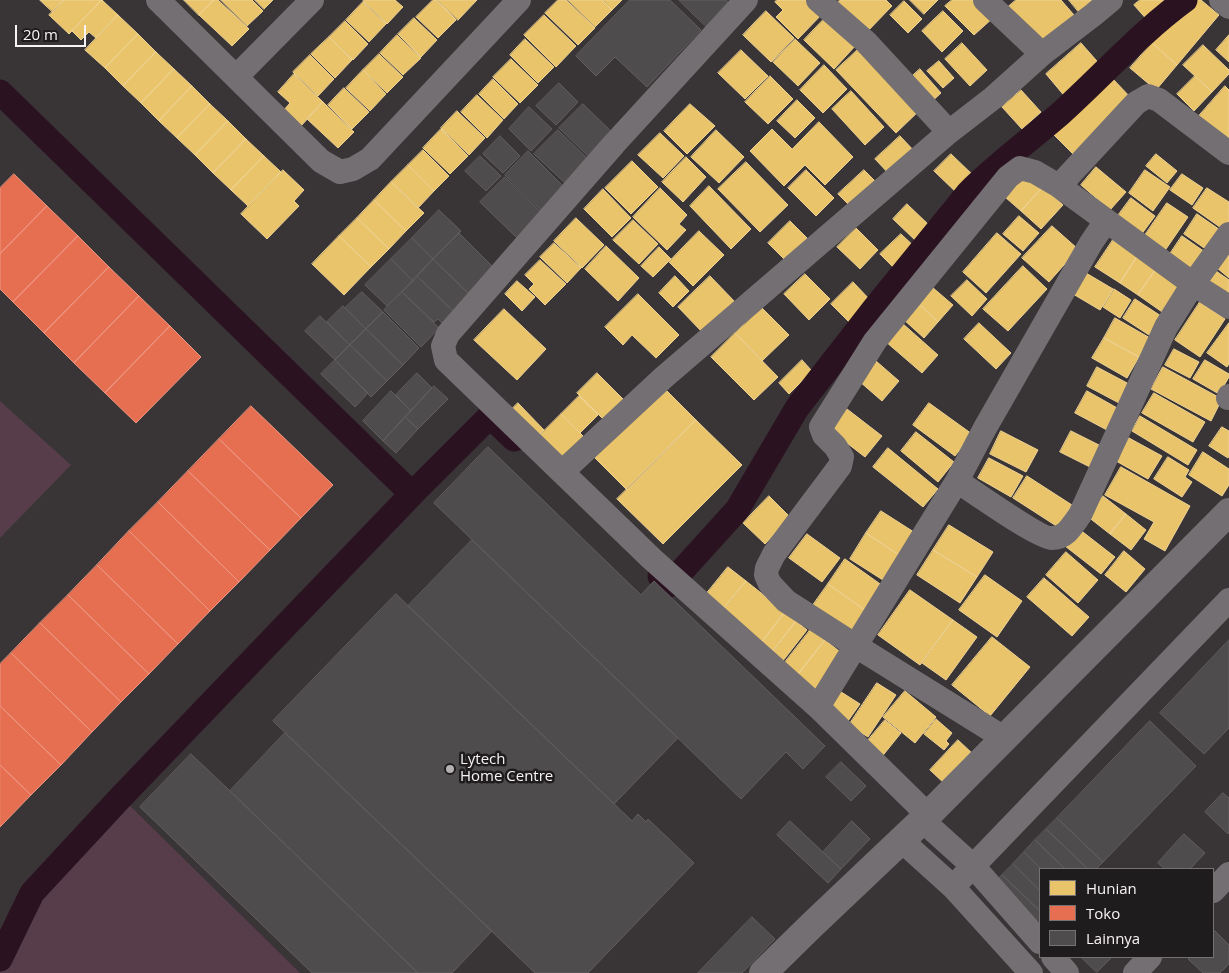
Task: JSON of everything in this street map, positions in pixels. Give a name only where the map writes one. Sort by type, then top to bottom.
[{"type":"street","points":[[158,0],[321,161],[340,172],[353,169],[370,159],[519,0]]},
{"type":"street","points":[[236,77],[312,0]]},
{"type":"street","points":[[746,0],[614,144],[448,334],[443,346],[446,360],[652,559],[818,707],[973,866],[1039,941]]},
{"type":"street","points":[[818,0],[866,42],[949,132]]},
{"type":"street","points":[[986,0],[1042,54]]},
{"type":"street","points":[[562,472],[663,378],[949,132],[993,98],[1042,54],[1094,15],[1110,0]]},
{"type":"street","points":[[1221,0],[1229,7]]},
{"type":"street","points":[[1059,186],[1136,103],[1148,96],[1159,100],[1229,153]]},
{"type":"street","points":[[1004,738],[786,601],[770,584],[766,575],[767,568],[774,554],[840,466],[842,457],[835,446],[824,435],[821,427],[875,342],[1008,177],[1020,168],[1035,172],[1059,186],[1193,284],[1229,307]]},
{"type":"street","points":[[818,707],[957,481],[985,428],[1091,243],[1106,221]]},
{"type":"street","points":[[957,481],[1035,532],[1050,539],[1065,535],[1080,515],[1166,327],[1193,284],[1229,234]]},
{"type":"street","points":[[764,973],[925,817],[1229,512]]},
{"type":"street","points":[[953,887],[1229,600]]},
{"type":"street","points":[[901,840],[953,887],[1030,973]]},
{"type":"street","points":[[1214,890],[1229,874]]},
{"type":"street","points":[[1054,958],[1068,973]]},
{"type":"street","points":[[1135,973],[1149,958]]},
{"type":"shaded area","points":[[0,401],[71,465],[0,538]]},
{"type":"shaded area","points":[[121,797],[300,973],[0,973],[0,959],[32,893]]},
{"type":"building: Hunian","points":[[40,0],[64,0],[53,12]]},
{"type":"building: Hunian","points":[[64,0],[102,0],[69,34],[49,15]]},
{"type":"building: Hunian","points":[[102,0],[118,15],[96,38],[89,32],[81,40],[72,31]]},
{"type":"building: Hunian","points":[[184,0],[214,0],[199,15]]},
{"type":"building: Hunian","points":[[214,0],[218,0],[249,29],[232,46],[199,15]]},
{"type":"building: Hunian","points":[[221,0],[252,0],[263,11],[247,26]]},
{"type":"building: Hunian","points":[[255,0],[273,0],[264,9]]},
{"type":"building: Hunian","points":[[364,0],[395,0],[403,7],[387,24]]},
{"type":"building: Hunian","points":[[433,0],[436,0],[456,20],[438,38],[416,17]]},
{"type":"building: Hunian","points":[[437,0],[477,0],[458,20]]},
{"type":"building: Hunian","points":[[558,0],[566,0],[595,28],[578,45],[545,13]]},
{"type":"building: Hunian","points":[[568,0],[602,0],[612,10],[595,27]]},
{"type":"building: Hunian","points":[[603,0],[622,0],[612,10]]},
{"type":"building: Hunian","points":[[777,0],[815,0],[826,10],[798,39],[776,17],[783,10],[775,2]]},
{"type":"building: Hunian","points":[[840,0],[886,0],[892,6],[865,34],[835,5]]},
{"type":"building: Hunian","points":[[910,0],[938,0],[924,14]]},
{"type":"building: Hunian","points":[[952,0],[978,0],[994,17],[974,35],[945,6]]},
{"type":"building: Hunian","points":[[1016,0],[1061,0],[1074,15],[1040,46],[1007,8]]},
{"type":"building: Hunian","points":[[1069,0],[1093,0],[1079,12]]},
{"type":"building: Hunian","points":[[1140,0],[1167,0],[1170,4],[1149,22],[1134,5]]},
{"type":"building: Hunian","points":[[1189,0],[1201,0],[1219,15],[1177,65],[1152,43]]},
{"type":"building: Hunian","points":[[904,1],[922,19],[908,33],[890,15]]},
{"type":"building: Hunian","points":[[363,2],[386,24],[369,42],[346,20]]},
{"type":"building: Hunian","points":[[766,11],[794,38],[771,62],[743,35]]},
{"type":"building: Hunian","points":[[943,11],[963,31],[942,52],[922,31]]},
{"type":"building: Hunian","points":[[118,15],[138,34],[105,68],[85,50]]},
{"type":"building: Hunian","points":[[544,15],[576,46],[556,67],[524,35]]},
{"type":"building: Hunian","points":[[827,16],[857,44],[834,69],[804,40]]},
{"type":"building: Hunian","points":[[414,18],[437,40],[421,57],[398,34]]},
{"type":"building: Hunian","points":[[345,21],[368,44],[353,60],[329,37]]},
{"type":"building: Hunian","points":[[138,34],[156,52],[123,86],[105,68]]},
{"type":"building: Hunian","points":[[397,35],[421,58],[403,75],[380,53]]},
{"type":"building: Hunian","points":[[1229,35],[1229,62],[1216,50]]},
{"type":"building: Hunian","points":[[329,37],[352,60],[335,78],[311,54]]},
{"type":"building: Hunian","points":[[525,39],[554,67],[538,83],[510,55]]},
{"type":"building: Hunian","points":[[795,39],[820,63],[798,86],[773,62]]},
{"type":"building: Hunian","points":[[962,43],[987,70],[970,86],[945,59]]},
{"type":"building: Hunian","points":[[1081,43],[1103,68],[1067,99],[1046,74]]},
{"type":"building: Hunian","points":[[1152,43],[1177,65],[1156,90],[1130,68]]},
{"type":"building: Hunian","points":[[863,45],[922,108],[896,133],[836,70]]},
{"type":"building: Hunian","points":[[1203,45],[1229,70],[1229,74],[1212,92],[1183,65]]},
{"type":"building: Hunian","points":[[741,50],[768,76],[745,99],[718,73]]},
{"type":"building: Hunian","points":[[156,52],[174,69],[141,103],[123,86]]},
{"type":"building: Hunian","points":[[379,54],[403,77],[387,93],[363,70]]},
{"type":"building: Hunian","points":[[310,55],[334,79],[318,96],[293,72]]},
{"type":"building: Hunian","points":[[511,59],[538,85],[520,103],[493,77]]},
{"type":"building: Hunian","points":[[939,61],[954,78],[943,88],[927,71]]},
{"type":"building: Hunian","points":[[824,65],[847,89],[823,113],[800,90]]},
{"type":"building: Hunian","points":[[174,69],[192,86],[159,121],[141,103]]},
{"type":"building: Hunian","points":[[920,69],[941,93],[928,105],[907,81]]},
{"type":"building: Hunian","points":[[363,70],[386,94],[370,111],[346,88]]},
{"type":"building: Hunian","points":[[294,74],[323,102],[300,127],[283,111],[290,103],[278,92]]},
{"type":"building: Hunian","points":[[770,76],[793,99],[768,124],[745,102]]},
{"type":"building: Hunian","points":[[1195,76],[1212,92],[1194,111],[1177,94]]},
{"type":"building: Hunian","points":[[1111,77],[1132,99],[1074,155],[1052,133]]},
{"type":"building: Hunian","points":[[493,79],[518,104],[504,119],[479,94]]},
{"type":"building: Hunian","points":[[192,86],[210,104],[177,138],[159,121]]},
{"type":"building: Hunian","points":[[1225,86],[1229,90],[1229,144],[1198,117]]},
{"type":"building: Hunian","points":[[344,88],[369,112],[352,129],[328,105]]},
{"type":"building: Hunian","points":[[1021,90],[1041,112],[1022,129],[1002,107]]},
{"type":"building: Hunian","points":[[851,91],[884,127],[865,145],[832,109]]},
{"type":"building: Hunian","points":[[477,95],[503,120],[487,138],[461,112]]},
{"type":"building: Hunian","points":[[797,100],[815,118],[795,138],[777,121]]},
{"type":"building: Hunian","points":[[323,102],[354,132],[338,148],[307,119]]},
{"type":"building: Hunian","points":[[210,104],[228,121],[195,155],[177,138]]},
{"type":"building: Hunian","points":[[690,104],[715,126],[687,154],[664,131]]},
{"type":"building: Hunian","points":[[457,111],[485,138],[469,155],[441,128]]},
{"type":"building: Hunian","points":[[228,121],[246,139],[213,173],[195,155]]},
{"type":"building: Hunian","points":[[819,122],[853,157],[825,185],[805,165],[784,186],[750,151],[772,129],[792,149]]},
{"type":"building: Hunian","points":[[441,129],[468,156],[450,174],[423,148]]},
{"type":"building: Hunian","points":[[716,130],[744,157],[719,183],[691,157]]},
{"type":"building: Hunian","points":[[660,133],[684,156],[663,178],[638,155]]},
{"type":"building: Hunian","points":[[900,136],[916,153],[891,176],[875,159]]},
{"type":"building: Hunian","points":[[246,139],[264,156],[231,190],[213,173]]},
{"type":"building: Hunian","points":[[423,150],[449,176],[434,191],[408,165]]},
{"type":"building: Hunian","points":[[951,154],[976,178],[959,195],[934,171]]},
{"type":"building: Hunian","points":[[1156,154],[1177,171],[1167,183],[1146,166]]},
{"type":"building: Hunian","points":[[264,156],[281,172],[248,206],[231,190]]},
{"type":"building: Hunian","points":[[686,157],[706,177],[683,202],[662,182]]},
{"type":"building: Hunian","points":[[632,161],[658,187],[631,214],[605,188]]},
{"type":"building: Hunian","points":[[746,162],[788,205],[760,232],[718,189]]},
{"type":"building: Hunian","points":[[408,165],[434,191],[418,208],[391,182]]},
{"type":"building: Hunian","points":[[1096,167],[1126,192],[1110,210],[1081,185]]},
{"type":"building: Hunian","points":[[283,170],[304,190],[294,201],[299,206],[267,239],[241,214]]},
{"type":"building: Hunian","points":[[806,170],[834,198],[816,216],[788,188]]},
{"type":"building: Hunian","points":[[864,170],[878,184],[853,209],[838,194]]},
{"type":"building: Hunian","points":[[1145,170],[1170,187],[1153,211],[1129,193]]},
{"type":"building: Hunian","points":[[1028,173],[1043,187],[1021,211],[1005,197]]},
{"type":"building: Hunian","points":[[1182,174],[1203,188],[1192,205],[1170,190]]},
{"type":"building: Hunian","points":[[391,182],[424,213],[406,231],[374,200]]},
{"type":"building: Hunian","points":[[709,186],[751,229],[731,249],[690,206]]},
{"type":"building: Hunian","points":[[1043,187],[1063,205],[1041,229],[1021,211]]},
{"type":"building: Hunian","points":[[660,188],[687,215],[679,224],[686,230],[667,250],[633,217]]},
{"type":"building: Hunian","points":[[1207,188],[1229,202],[1229,223],[1224,230],[1193,208]]},
{"type":"building: Hunian","points":[[603,189],[631,218],[612,237],[584,209]]},
{"type":"building: Hunian","points":[[1131,198],[1155,216],[1141,235],[1117,217]]},
{"type":"building: Hunian","points":[[374,200],[406,231],[389,249],[357,218]]},
{"type":"building: Hunian","points":[[1167,203],[1188,217],[1164,252],[1143,238]]},
{"type":"building: Hunian","points":[[907,204],[930,226],[916,241],[893,219]]},
{"type":"building: Hunian","points":[[1197,214],[1223,232],[1210,252],[1184,234]]},
{"type":"building: Hunian","points":[[1019,216],[1039,233],[1023,251],[1003,234]]},
{"type":"building: Hunian","points":[[357,218],[389,249],[371,267],[339,236]]},
{"type":"building: Hunian","points":[[576,218],[604,245],[582,268],[554,241]]},
{"type":"building: Hunian","points":[[633,220],[658,244],[639,264],[613,240]]},
{"type":"building: Hunian","points":[[790,221],[809,240],[787,262],[768,243]]},
{"type":"building: Hunian","points":[[1052,226],[1078,249],[1049,282],[1022,258]]},
{"type":"building: Hunian","points":[[856,228],[878,250],[860,269],[837,247]]},
{"type":"building: Hunian","points":[[699,231],[724,255],[693,286],[669,262]]},
{"type":"building: Hunian","points":[[997,233],[1021,254],[986,293],[963,272]]},
{"type":"building: Hunian","points":[[901,234],[918,250],[897,271],[880,254]]},
{"type":"building: Hunian","points":[[339,236],[371,267],[344,295],[312,264]]},
{"type":"building: Hunian","points":[[1182,236],[1205,252],[1190,272],[1168,257]]},
{"type":"building: Hunian","points":[[1113,240],[1137,257],[1120,283],[1095,267]]},
{"type":"building: Hunian","points":[[554,243],[581,268],[567,283],[540,257]]},
{"type":"building: Hunian","points":[[606,246],[639,278],[618,301],[585,269]]},
{"type":"building: Hunian","points":[[659,247],[671,259],[653,277],[641,266]]},
{"type":"building: Hunian","points":[[1229,252],[1229,278],[1217,268]]},
{"type":"building: Hunian","points":[[1137,257],[1156,269],[1138,295],[1120,283]]},
{"type":"building: Hunian","points":[[540,260],[566,284],[545,305],[529,289],[534,284],[525,275]]},
{"type":"building: Hunian","points":[[1023,266],[1047,289],[1008,331],[983,309]]},
{"type":"building: Hunian","points":[[1156,269],[1183,287],[1165,314],[1138,295]]},
{"type":"building: Hunian","points":[[1216,271],[1229,280],[1229,304],[1205,287]]},
{"type":"building: Hunian","points":[[1086,273],[1113,289],[1100,310],[1073,294]]},
{"type":"building: Hunian","points":[[805,274],[830,299],[809,320],[784,294]]},
{"type":"building: Hunian","points":[[675,276],[689,291],[673,307],[659,293]]},
{"type":"building: Hunian","points":[[710,276],[736,303],[703,333],[678,307]]},
{"type":"building: Hunian","points":[[967,280],[987,299],[972,316],[951,296]]},
{"type":"building: Hunian","points":[[517,281],[535,297],[522,311],[505,294]]},
{"type":"building: Hunian","points":[[853,282],[871,301],[850,323],[831,304]]},
{"type":"building: Hunian","points":[[932,287],[953,305],[938,322],[918,303]]},
{"type":"building: Hunian","points":[[1114,289],[1131,300],[1120,318],[1103,307]]},
{"type":"building: Hunian","points":[[638,294],[679,335],[656,358],[632,335],[623,345],[605,327]]},
{"type":"building: Hunian","points":[[1135,299],[1161,316],[1149,335],[1123,318]]},
{"type":"building: Hunian","points":[[1200,302],[1225,319],[1200,357],[1175,340]]},
{"type":"building: Hunian","points":[[918,303],[938,322],[924,338],[903,319]]},
{"type":"building: Hunian","points":[[762,308],[789,335],[762,361],[735,333]]},
{"type":"building: Hunian","points":[[504,309],[546,349],[517,380],[474,340]]},
{"type":"building: Hunian","points":[[1115,318],[1150,338],[1139,357],[1104,338]]},
{"type":"building: Hunian","points":[[902,323],[938,355],[922,373],[885,341]]},
{"type":"building: Hunian","points":[[979,323],[1011,353],[996,369],[964,339]]},
{"type":"building: Hunian","points":[[1229,323],[1229,364],[1227,367],[1207,353]]},
{"type":"building: Hunian","points":[[735,333],[778,377],[754,400],[711,357]]},
{"type":"building: Hunian","points":[[1104,338],[1139,357],[1127,378],[1092,358]]},
{"type":"building: Hunian","points":[[1174,349],[1199,362],[1190,378],[1165,365]]},
{"type":"building: Hunian","points":[[802,360],[812,371],[789,394],[779,383]]},
{"type":"building: Hunian","points":[[1205,360],[1229,374],[1219,394],[1193,379]]},
{"type":"building: Hunian","points":[[876,361],[899,381],[882,401],[859,381]]},
{"type":"building: Hunian","points":[[1097,367],[1129,384],[1119,403],[1087,386]]},
{"type":"building: Hunian","points":[[1163,367],[1222,399],[1211,421],[1151,389]]},
{"type":"building: Hunian","points":[[597,373],[625,401],[605,421],[577,393]]},
{"type":"building: Hunian","points":[[661,385],[696,420],[627,490],[592,455]]},
{"type":"building: Hunian","points":[[1087,391],[1119,409],[1107,430],[1075,413]]},
{"type":"building: Hunian","points":[[1154,393],[1205,422],[1193,442],[1142,413]]},
{"type":"building: Hunian","points":[[579,396],[598,415],[580,433],[561,414]]},
{"type":"building: Hunian","points":[[518,403],[544,430],[538,437],[511,410]]},
{"type":"building: Hunian","points":[[929,403],[972,434],[955,456],[913,425]]},
{"type":"building: Hunian","points":[[847,409],[882,436],[865,457],[830,430]]},
{"type":"building: Hunian","points":[[561,414],[584,437],[561,460],[538,437]]},
{"type":"building: Hunian","points":[[1140,416],[1197,450],[1188,465],[1132,431]]},
{"type":"building: Hunian","points":[[696,420],[742,465],[663,544],[617,499]]},
{"type":"building: Hunian","points":[[1222,427],[1229,431],[1228,458],[1209,446]]},
{"type":"building: Hunian","points":[[1001,431],[1038,450],[1026,472],[990,454]]},
{"type":"building: Hunian","points":[[1071,431],[1101,446],[1090,467],[1060,452]]},
{"type":"building: Hunian","points":[[916,432],[954,462],[938,482],[901,451]]},
{"type":"building: Hunian","points":[[1129,438],[1162,456],[1148,479],[1116,461]]},
{"type":"building: Hunian","points":[[888,448],[938,489],[923,507],[873,467]]},
{"type":"building: Hunian","points":[[1203,452],[1229,469],[1229,485],[1222,496],[1189,475]]},
{"type":"building: Hunian","points":[[1168,457],[1189,470],[1185,477],[1192,482],[1182,497],[1154,479]]},
{"type":"building: Hunian","points":[[989,458],[1023,476],[1011,497],[978,478]]},
{"type":"building: Hunian","points":[[1121,467],[1190,506],[1165,551],[1144,539],[1154,522],[1105,495]]},
{"type":"building: Hunian","points":[[1027,476],[1072,505],[1058,527],[1013,498]]},
{"type":"building: Hunian","points":[[769,496],[790,517],[765,544],[743,523]]},
{"type":"building: Hunian","points":[[1103,496],[1126,514],[1110,534],[1087,516]]},
{"type":"building: Hunian","points":[[881,511],[917,534],[902,557],[866,533]]},
{"type":"building: Hunian","points":[[1126,514],[1146,530],[1131,550],[1110,534]]},
{"type":"building: Hunian","points":[[949,525],[993,552],[977,577],[933,550]]},
{"type":"building: Hunian","points":[[1079,529],[1115,557],[1101,574],[1065,546]]},
{"type":"building: Hunian","points":[[866,533],[902,557],[886,582],[850,559]]},
{"type":"building: Hunian","points":[[807,534],[840,558],[822,582],[789,558]]},
{"type":"building: Hunian","points":[[933,550],[977,577],[960,603],[917,575]]},
{"type":"building: Hunian","points":[[1124,551],[1145,569],[1126,592],[1105,575]]},
{"type":"building: Hunian","points":[[1066,552],[1098,580],[1078,603],[1046,575]]},
{"type":"building: Hunian","points":[[845,559],[883,586],[866,611],[828,584]]},
{"type":"building: Hunian","points":[[728,567],[746,581],[724,608],[707,593]]},
{"type":"building: Hunian","points":[[985,575],[1022,601],[997,637],[959,610]]},
{"type":"building: Hunian","points":[[1044,578],[1089,617],[1072,636],[1027,597]]},
{"type":"building: Hunian","points":[[746,581],[785,612],[762,642],[722,611]]},
{"type":"building: Hunian","points":[[828,584],[866,611],[850,634],[811,608]]},
{"type":"building: Hunian","points":[[910,590],[953,620],[920,665],[878,635]]},
{"type":"building: Hunian","points":[[785,612],[796,621],[773,651],[762,642]]},
{"type":"building: Hunian","points":[[953,620],[977,637],[946,680],[922,663]]},
{"type":"building: Hunian","points":[[796,621],[807,630],[782,662],[771,654]]},
{"type":"building: Hunian","points":[[811,629],[825,640],[796,677],[782,666]]},
{"type":"building: Hunian","points":[[992,637],[1030,667],[990,716],[952,685]]},
{"type":"building: Hunian","points":[[825,640],[844,655],[814,692],[796,677]]},
{"type":"building: Hunian","points":[[877,683],[896,695],[868,737],[849,725]]},
{"type":"building: Hunian","points":[[838,690],[860,704],[848,721],[827,707]]},
{"type":"building: Hunian","points":[[905,691],[936,717],[915,743],[883,717]]},
{"type":"building: Hunian","points":[[936,719],[952,733],[946,741],[949,744],[944,750],[924,734]]},
{"type":"building: Hunian","points":[[885,720],[901,733],[880,759],[864,745]]},
{"type":"building: Hunian","points":[[958,740],[974,755],[946,785],[930,770]]},
{"type":"building: Toko","points":[[14,174],[47,206],[0,254],[0,188]]},
{"type":"building: Toko","points":[[47,206],[78,236],[13,302],[0,289],[0,254]]},
{"type":"building: Toko","points":[[78,236],[109,267],[44,333],[13,302]]},
{"type":"building: Toko","points":[[109,267],[139,296],[74,363],[44,333]]},
{"type":"building: Toko","points":[[139,296],[170,326],[105,393],[74,363]]},
{"type":"building: Toko","points":[[170,326],[201,357],[136,423],[105,393]]},
{"type":"building: Toko","points":[[251,406],[333,485],[301,518],[219,439]]},
{"type":"building: Toko","points":[[219,439],[301,518],[270,550],[188,471]]},
{"type":"building: Toko","points":[[188,471],[270,550],[239,582],[158,502]]},
{"type":"building: Toko","points":[[158,502],[239,582],[210,611],[129,531]]},
{"type":"building: Toko","points":[[129,531],[210,611],[178,644],[97,565]]},
{"type":"building: Toko","points":[[97,565],[178,644],[149,674],[68,595]]},
{"type":"building: Toko","points":[[68,595],[149,674],[121,702],[40,623]]},
{"type":"building: Toko","points":[[40,623],[121,702],[92,732],[11,653]]},
{"type":"building: Toko","points":[[11,653],[92,732],[61,765],[0,706],[0,664]]},
{"type":"building: Toko","points":[[0,706],[61,765],[31,795],[0,765]]},
{"type":"building: Toko","points":[[0,765],[31,795],[0,827]]},
{"type":"building: Lainnya","points":[[630,0],[670,0],[701,30],[647,87],[615,57],[596,76],[576,56]]},
{"type":"building: Lainnya","points":[[679,0],[726,0],[732,6],[710,30]]},
{"type":"building: Lainnya","points":[[559,83],[578,102],[556,125],[536,106]]},
{"type":"building: Lainnya","points":[[583,104],[618,138],[594,162],[559,128]]},
{"type":"building: Lainnya","points":[[529,107],[552,129],[531,151],[509,129]]},
{"type":"building: Lainnya","points":[[558,130],[590,161],[567,185],[534,154]]},
{"type":"building: Lainnya","points":[[500,136],[520,156],[503,173],[483,154]]},
{"type":"building: Lainnya","points":[[528,151],[566,189],[543,212],[505,175]]},
{"type":"building: Lainnya","points":[[480,156],[501,176],[486,191],[465,171]]},
{"type":"building: Lainnya","points":[[505,177],[543,214],[518,239],[480,202]]},
{"type":"building: Lainnya","points":[[439,210],[461,231],[433,259],[412,238]]},
{"type":"building: Lainnya","points":[[459,233],[493,267],[468,293],[433,259]]},
{"type":"building: Lainnya","points":[[412,238],[433,259],[413,281],[391,259]]},
{"type":"building: Lainnya","points":[[391,259],[413,281],[387,306],[365,285]]},
{"type":"building: Lainnya","points":[[433,259],[471,296],[455,313],[417,276]]},
{"type":"building: Lainnya","points":[[417,276],[455,313],[444,325],[438,319],[434,322],[402,292]]},
{"type":"building: Lainnya","points":[[362,292],[383,312],[366,329],[345,308]]},
{"type":"building: Lainnya","points":[[402,292],[439,328],[421,347],[384,310]]},
{"type":"building: Lainnya","points":[[343,306],[366,329],[350,345],[327,322]]},
{"type":"building: Lainnya","points":[[383,312],[419,348],[403,365],[366,329]]},
{"type":"building: Lainnya","points":[[320,316],[350,345],[335,360],[305,331]]},
{"type":"building: Lainnya","points":[[366,329],[403,365],[387,381],[350,345]]},
{"type":"building: Lainnya","points":[[350,345],[387,381],[371,397],[335,360]]},
{"type":"building: Lainnya","points":[[335,360],[368,393],[355,407],[321,374]]},
{"type":"building: Lainnya","points":[[417,373],[432,388],[411,411],[396,395]]},
{"type":"building: Lainnya","points":[[434,386],[448,399],[418,429],[405,417]]},
{"type":"building: Lainnya","points":[[391,391],[411,411],[383,441],[363,421]]},
{"type":"building: Lainnya","points":[[405,417],[418,429],[396,453],[383,441]]},
{"type":"building: Lainnya","points":[[488,447],[641,595],[654,581],[825,746],[803,769],[786,752],[741,799],[434,503]]},
{"type":"building: Lainnya","points":[[472,540],[678,738],[614,804],[408,606]]},
{"type":"building: Lainnya","name":"Lytech Home Centre","points":[[396,594],[632,821],[638,814],[646,822],[648,819],[694,863],[588,973],[535,973],[273,721]]},
{"type":"building: Lainnya","points":[[1229,640],[1229,728],[1204,754],[1160,713]]},
{"type":"building: Lainnya","points":[[1150,721],[1196,766],[1103,862],[1057,818]]},
{"type":"building: Lainnya","points":[[285,733],[492,931],[452,973],[418,973],[230,791]]},
{"type":"building: Lainnya","points":[[191,754],[418,973],[312,973],[140,807]]},
{"type":"building: Lainnya","points":[[841,762],[866,786],[851,801],[826,777]]},
{"type":"building: Lainnya","points":[[1223,793],[1229,798],[1228,834],[1205,812]]},
{"type":"building: Lainnya","points":[[1057,818],[1103,862],[1097,868],[1087,868],[1046,829]]},
{"type":"building: Lainnya","points":[[790,821],[841,869],[828,883],[777,835]]},
{"type":"building: Lainnya","points":[[852,821],[870,839],[841,869],[823,852]]},
{"type":"building: Lainnya","points":[[1046,829],[1087,868],[1064,868],[1035,840]]},
{"type":"building: Lainnya","points":[[1184,834],[1205,853],[1191,868],[1164,868],[1158,863]]},
{"type":"building: Lainnya","points":[[1035,840],[1064,868],[1040,868],[1024,852]]},
{"type":"building: Lainnya","points":[[1024,852],[1040,868],[1039,890],[1013,864]]},
{"type":"building: Lainnya","points":[[1013,864],[1039,890],[1039,910],[1002,875]]},
{"type":"building: Lainnya","points":[[1002,875],[1039,910],[1039,926],[992,886]]},
{"type":"building: Lainnya","points":[[752,917],[775,939],[742,973],[698,973]]},
{"type":"building: Lainnya","points":[[1215,931],[1229,945],[1229,964],[1220,973],[1203,973],[1188,959],[1214,958]]},
{"type":"building: Lainnya","points":[[1082,958],[1111,958],[1097,972]]},
{"type":"waterway","points":[[660,576],[669,585],[737,510],[797,408],[968,193],[1061,113],[1137,40],[1185,0]]},
{"type":"waterway","points":[[0,92],[412,494],[121,797],[32,893],[0,959]]},
{"type":"waterway","points":[[412,494],[490,416],[514,439]]},
{"type":"place","name":"Lytech Home Centre","points":[[450,769]]}]
